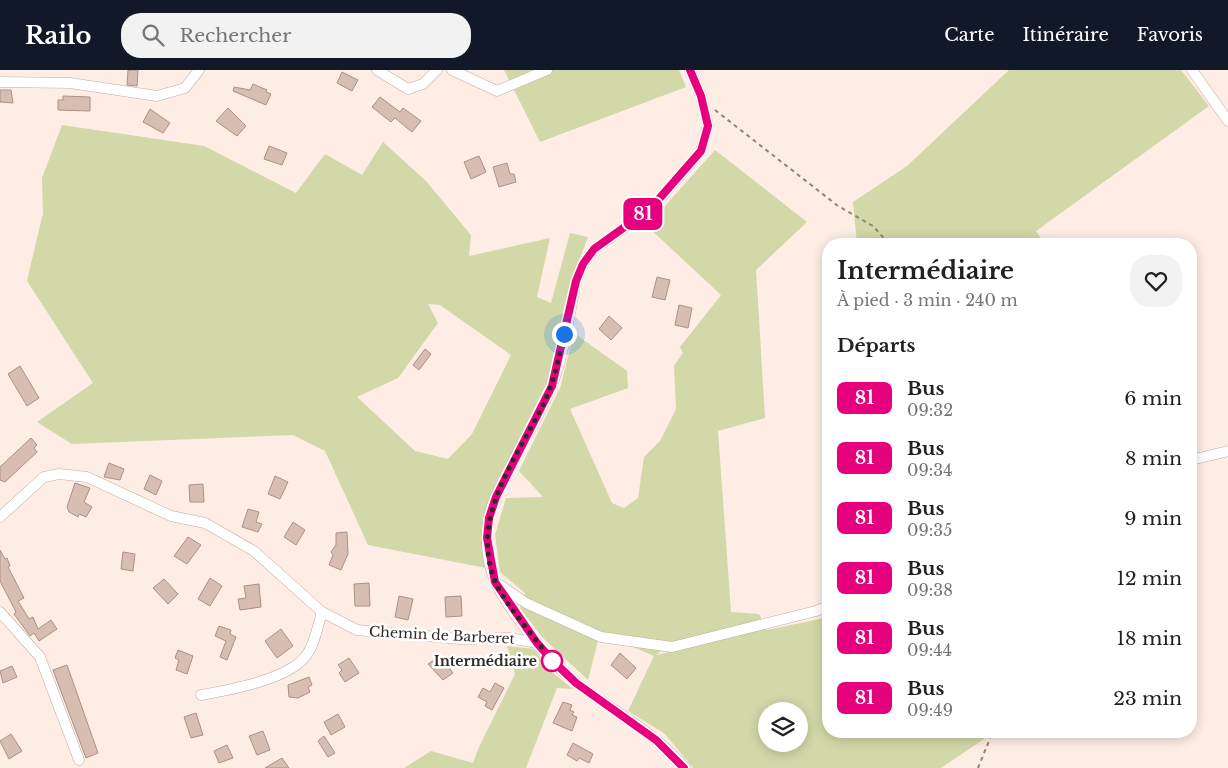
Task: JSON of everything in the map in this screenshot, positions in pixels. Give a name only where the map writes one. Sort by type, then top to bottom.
[{"type":"street","points":[[0,82],[70,83],[157,96],[185,88],[199,70]]},
{"type":"street","points":[[377,70],[408,89],[423,84],[437,70]]},
{"type":"street","points":[[452,70],[497,91],[547,70]]},
{"type":"street","points":[[684,768],[656,740],[576,683],[537,643],[495,582],[487,538],[489,518],[496,497],[552,386],[576,281],[583,264],[594,249],[651,208],[701,151],[708,126],[702,100],[690,70]]},
{"type":"street","points":[[1192,70],[1228,120]]},
{"type":"street","points":[[1197,459],[1228,451]]},
{"type":"street","name":"Chemin de Barberet","points":[[0,517],[44,477],[60,474],[87,477],[171,516],[205,523],[254,552],[322,612],[357,630],[460,639],[510,638],[537,643]]},
{"type":"street","points":[[495,582],[526,603],[601,638],[672,646],[822,609]]},
{"type":"street","points":[[0,612],[40,657],[79,760]]},
{"type":"street","points":[[201,695],[239,689],[262,681],[300,662],[311,645],[322,612]]},
{"type":"path","points":[[702,100],[838,206],[873,226],[884,238]]},
{"type":"path","points":[[978,768],[990,738]]},
{"type":"green space","points":[[504,70],[679,70],[686,87],[540,142]]},
{"type":"green space","points":[[1009,70],[1181,70],[1209,106],[1036,231],[1041,238],[856,238],[853,202],[907,166]]},
{"type":"green space","points":[[62,125],[204,146],[296,193],[325,154],[362,175],[383,142],[426,181],[471,235],[469,256],[550,238],[537,297],[551,303],[570,233],[588,237],[573,276],[547,383],[491,495],[482,534],[486,568],[368,545],[325,451],[293,435],[72,444],[37,422],[93,383],[27,281],[43,213],[42,178]],"holes":[[[428,304],[440,305],[511,355],[472,434],[448,459],[415,451],[357,397],[398,378],[438,323]]]},
{"type":"green space","points":[[715,150],[807,222],[756,270],[765,418],[718,431],[731,612],[759,614],[767,630],[822,618],[822,738],[984,739],[941,768],[693,768],[665,734],[628,711],[654,656],[600,633],[588,680],[541,636],[520,608],[525,593],[500,572],[495,535],[506,498],[543,497],[519,471],[560,388],[574,333],[627,371],[628,388],[570,409],[612,503],[624,508],[638,498],[644,457],[660,441],[676,409],[674,366],[683,353],[680,347],[721,295],[647,226]],"holes":[[[728,630],[729,638],[656,655],[675,641]]]},
{"type":"green space","points":[[507,646],[534,649],[548,669],[573,689],[557,688],[526,768],[404,768],[431,751],[473,763],[515,674]]},
{"type":"building","points":[[128,70],[138,70],[137,86],[127,85]]},
{"type":"building","points":[[342,72],[358,80],[352,91],[337,83]]},
{"type":"building","points":[[253,84],[267,90],[266,92],[271,94],[266,105],[233,91],[234,87],[250,90]]},
{"type":"building","points":[[0,90],[11,90],[13,103],[0,102]]},
{"type":"building","points":[[63,96],[90,97],[90,111],[58,110],[58,100],[63,100]]},
{"type":"building","points":[[380,97],[400,112],[403,108],[421,121],[412,132],[395,118],[391,122],[372,107]]},
{"type":"building","points":[[228,108],[246,126],[237,136],[216,121]]},
{"type":"building","points":[[150,109],[170,123],[163,133],[143,122]]},
{"type":"building","points":[[269,146],[287,153],[282,165],[264,159]]},
{"type":"building","points":[[479,156],[486,172],[471,179],[464,162]]},
{"type":"building","points":[[507,163],[510,174],[514,174],[516,182],[499,187],[493,167]]},
{"type":"building","points":[[657,277],[670,280],[665,300],[652,297]]},
{"type":"building","points":[[679,305],[692,308],[688,328],[675,325]]},
{"type":"building","points":[[609,316],[622,328],[611,340],[599,329]]},
{"type":"building","points":[[425,349],[431,354],[419,370],[413,365]]},
{"type":"building","points":[[20,366],[39,398],[27,406],[8,374]]},
{"type":"building","points":[[31,438],[37,445],[34,448],[37,452],[5,482],[0,480],[0,467]]},
{"type":"building","points":[[109,463],[124,469],[120,480],[104,477]]},
{"type":"building","points":[[150,475],[162,481],[156,495],[144,489]]},
{"type":"building","points":[[275,476],[288,482],[280,499],[268,494]]},
{"type":"building","points":[[75,483],[90,488],[84,502],[92,507],[86,517],[79,514],[78,517],[69,512],[67,507]]},
{"type":"building","points":[[203,484],[204,502],[190,502],[189,485]]},
{"type":"building","points":[[248,509],[259,512],[256,522],[262,524],[258,532],[242,527]]},
{"type":"building","points":[[293,522],[305,530],[296,545],[284,537]]},
{"type":"building","points":[[347,532],[348,554],[341,570],[329,565],[333,555],[331,552],[336,545],[336,533]]},
{"type":"building","points":[[188,537],[201,545],[187,564],[174,556]]},
{"type":"building","points":[[0,550],[5,559],[7,558],[10,566],[8,567],[24,598],[18,601],[29,619],[33,617],[38,629],[51,620],[57,629],[39,641],[34,633],[30,636],[14,614],[16,612],[0,581]]},
{"type":"building","points":[[123,552],[135,554],[133,571],[121,569]]},
{"type":"building","points":[[210,578],[222,586],[210,606],[198,599]]},
{"type":"building","points":[[164,579],[178,594],[168,604],[153,588]]},
{"type":"building","points":[[369,583],[370,606],[355,606],[354,584]]},
{"type":"building","points":[[259,584],[261,607],[240,610],[238,599],[246,598],[244,586]]},
{"type":"building","points":[[399,596],[413,599],[408,620],[395,617]]},
{"type":"building","points":[[461,596],[462,616],[446,617],[445,597]]},
{"type":"building","points":[[219,626],[231,630],[230,634],[236,637],[227,660],[220,657],[226,641],[215,636]]},
{"type":"building","points":[[281,629],[293,646],[277,658],[265,641]]},
{"type":"building","points":[[178,650],[193,656],[187,674],[176,670],[179,660],[175,658]]},
{"type":"building","points":[[620,653],[636,668],[627,679],[611,665]]},
{"type":"building","points":[[440,656],[453,673],[443,680],[428,664]]},
{"type":"building","points":[[349,658],[359,673],[345,682],[339,673],[342,670],[338,665]]},
{"type":"building","points":[[67,665],[98,753],[86,758],[53,670]]},
{"type":"building","points":[[12,666],[17,677],[3,683],[0,671]]},
{"type":"building","points":[[309,677],[312,685],[308,687],[310,692],[298,698],[289,697],[288,685]]},
{"type":"building","points":[[495,683],[504,688],[492,710],[485,706],[487,702],[478,697],[483,688],[490,692]]},
{"type":"building","points":[[563,702],[572,705],[570,710],[574,712],[572,715],[577,717],[572,731],[553,723]]},
{"type":"building","points":[[196,713],[203,735],[191,738],[184,717]]},
{"type":"building","points":[[338,714],[345,727],[331,735],[324,722]]},
{"type":"building","points":[[263,731],[270,750],[257,755],[249,736]]},
{"type":"building","points":[[11,734],[22,751],[9,759],[0,741]]},
{"type":"building","points":[[324,736],[335,753],[328,757],[318,741]]},
{"type":"building","points":[[573,743],[593,754],[589,763],[579,758],[577,761],[567,755]]},
{"type":"building","points":[[227,745],[233,758],[219,763],[214,751]]},
{"type":"building","points":[[282,758],[289,768],[265,768]]},
{"type":"bus line","name":"81","points":[[684,768],[656,740],[576,683],[537,643],[495,582],[487,538],[489,518],[496,497],[552,386],[576,281],[583,264],[594,249],[651,208],[701,151],[708,126],[701,96],[690,70]]},
{"type":"place","name":"Intermédiaire","points":[[552,661]]},
{"type":"route","points":[[552,661],[537,643],[495,582],[487,538],[489,518],[496,497],[552,386],[564,334]]}]
